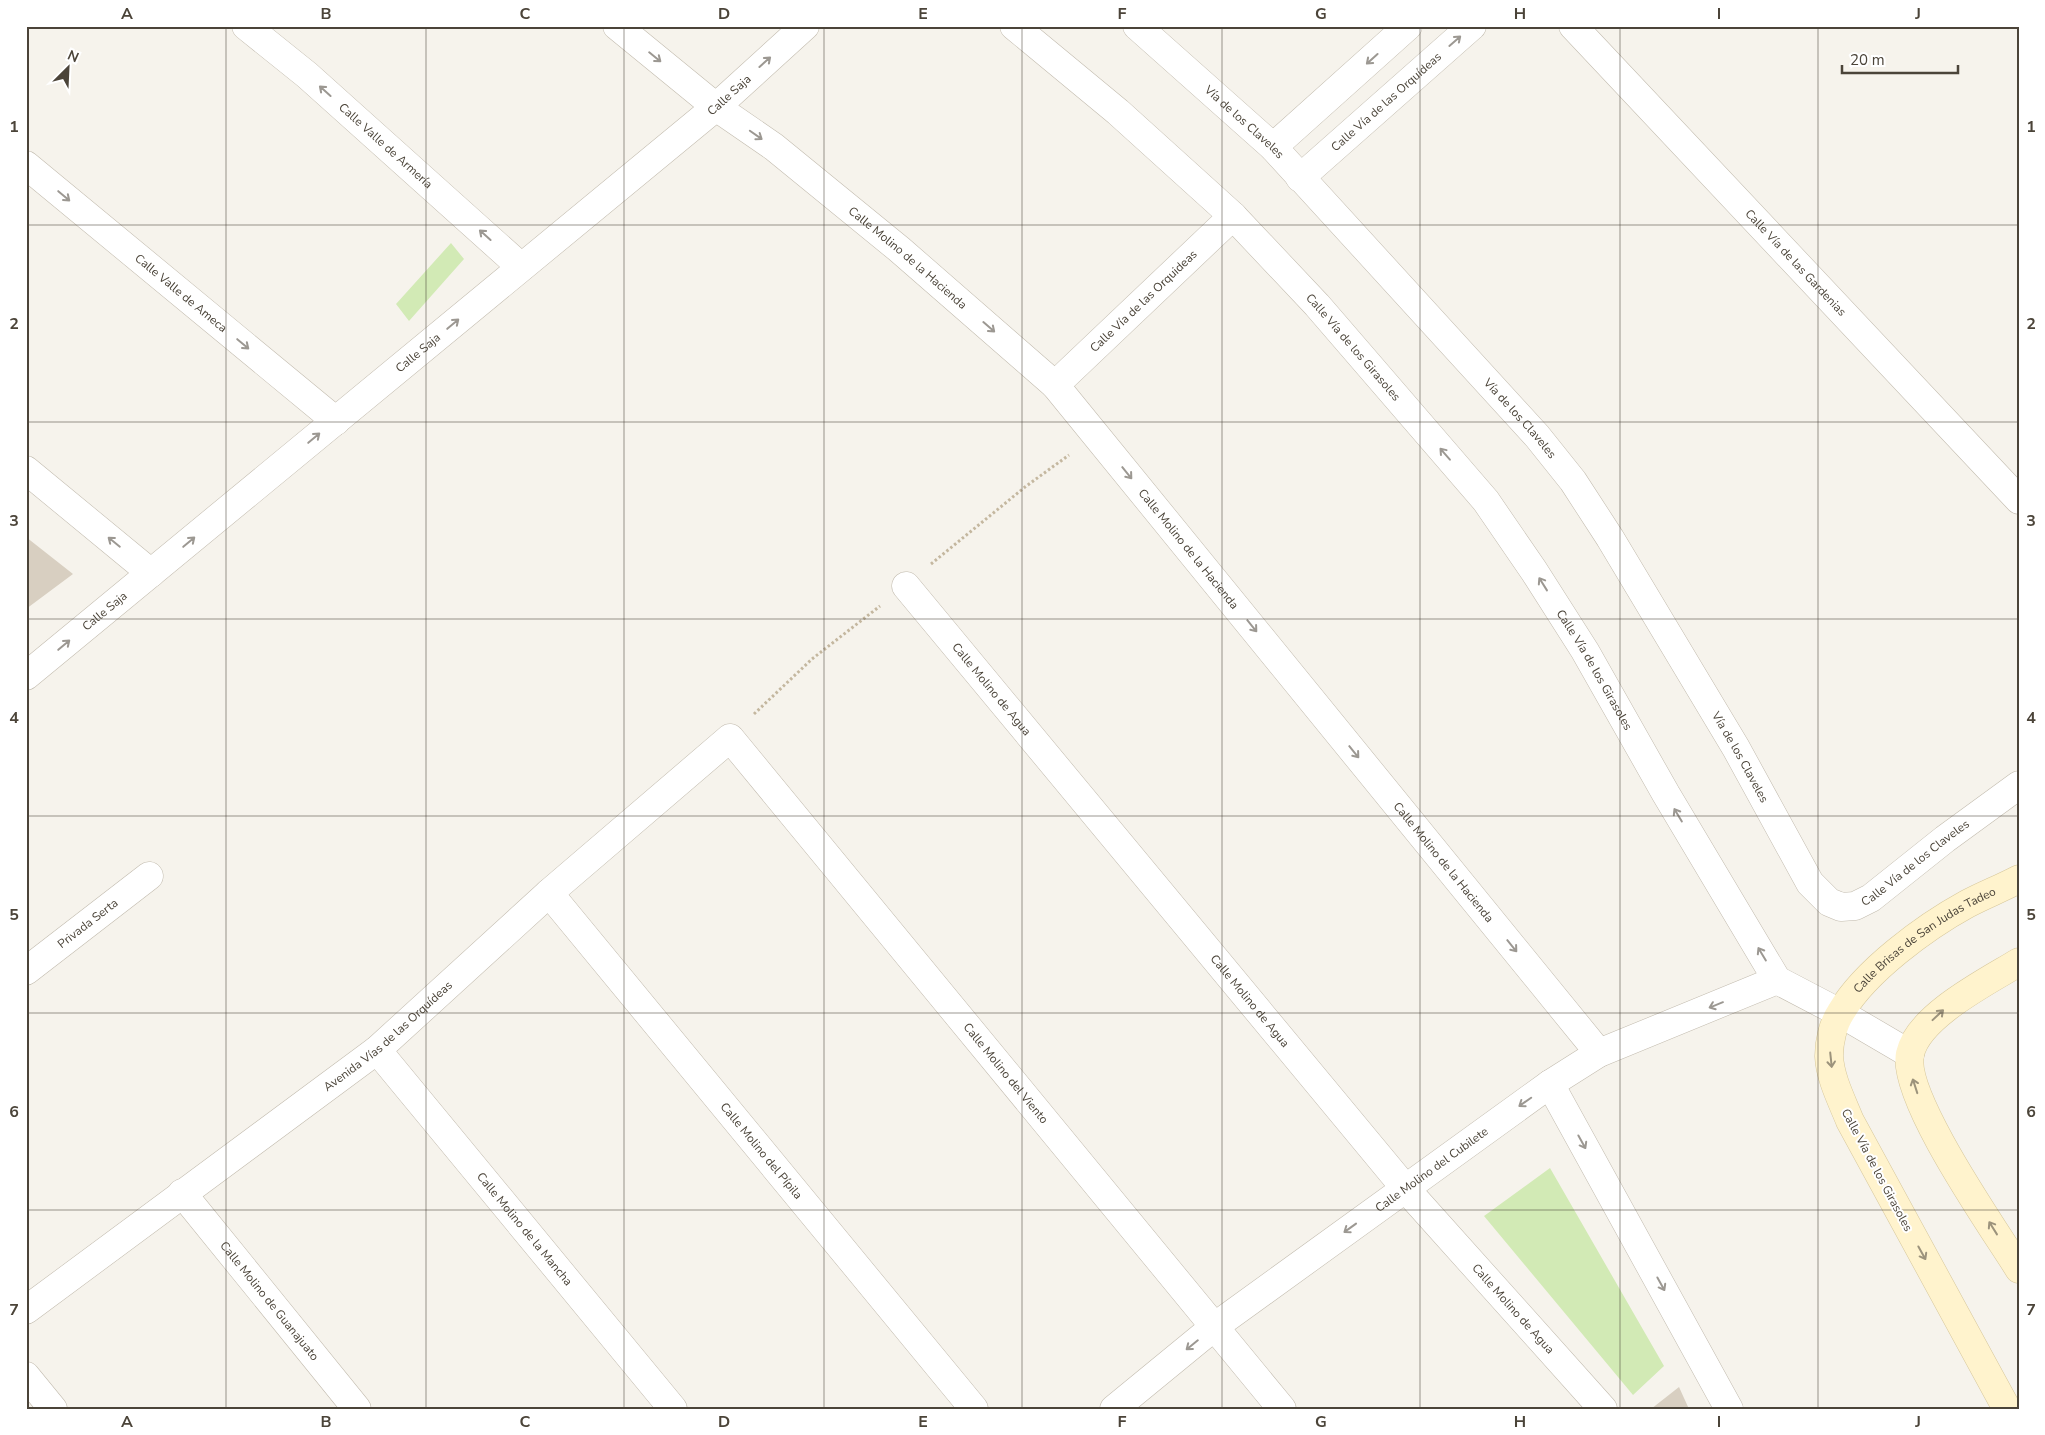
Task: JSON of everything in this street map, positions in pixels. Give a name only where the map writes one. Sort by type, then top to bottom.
[{"type":"street","name":"Calle Valle de Armería","points":[[246,26],[307,75],[521,268]]},
{"type":"street","name":"Calle Molino de la Hacienda","points":[[617,26],[716,107],[774,147],[899,249],[1055,385],[1599,1053]]},
{"type":"street","name":"Calle Saja","points":[[26,676],[716,107],[805,26]]},
{"type":"street","name":"Calle Vía de los Girasoles","points":[[1014,26],[1118,112],[1233,216],[1317,305],[1486,501],[1534,570],[1585,650],[1666,794],[1777,980]]},
{"type":"street","name":"Vía de los Claveles","points":[[1138,26],[1272,147],[1530,429],[1574,481],[1736,748],[1810,883]]},
{"type":"street","points":[[1272,147],[1408,26]]},
{"type":"street","name":"Calle Vía de las Orquídeas","points":[[1300,178],[1472,26]]},
{"type":"street","name":"Calle Vía de las Gardenias","points":[[1573,26],[2019,500]]},
{"type":"street","name":"Calle Valle de Ameca","points":[[26,165],[336,421]]},
{"type":"street","name":"Calle Vía de las Orquideas","points":[[1055,385],[1233,216]]},
{"type":"street","points":[[26,470],[152,573]]},
{"type":"street","name":"Calle Molino de Agua","points":[[906,586],[1405,1188],[1603,1409]]},
{"type":"street","name":"Avenida Vías de las Orquídeas","points":[[26,1310],[377,1050],[548,893],[730,738]]},
{"type":"street","name":"Calle Molino del Viento","points":[[730,738],[1282,1409]]},
{"type":"street","name":"Calle Vía de los Claveles","points":[[1810,883],[1829,902],[1841,907],[1855,906],[1871,898],[1944,839],[2019,785]]},
{"type":"street","name":"Privada Serta","points":[[26,971],[149,876]]},
{"type":"street","name":"Calle Brisas de San Judas Tadeo","points":[[1840,1013],[1861,985],[1906,944],[1966,904],[2019,879]]},
{"type":"street","name":"Calle Molino del Pípila","points":[[548,893],[974,1409]]},
{"type":"street","points":[[2019,962],[1939,1013],[1920,1034],[1910,1054],[1914,1086],[1938,1141],[2019,1269]]},
{"type":"street","points":[[1777,980],[1840,1013],[1910,1054]]},
{"type":"street","name":"Calle Molino del Cubilete","points":[[1114,1409],[1214,1327],[1550,1084],[1599,1053],[1777,980]]},
{"type":"street","name":"Calle Vía de los Girasoles","points":[[1840,1013],[1831,1039],[1829,1058],[1834,1082],[1850,1121],[2007,1409]]},
{"type":"street","name":"Calle Molino de la Mancha","points":[[377,1050],[674,1409]]},
{"type":"street","points":[[1550,1084],[1729,1409]]},
{"type":"street","name":"Calle Molino de Guanajuato","points":[[182,1193],[357,1409]]},
{"type":"street","points":[[26,1376],[53,1409]]},
{"type":"green space","points":[[451,243],[464,259],[409,321],[396,304]]},
{"type":"green space","points":[[1550,1168],[1664,1366],[1633,1395],[1484,1216]]},
{"type":"building","points":[[26,537],[73,574],[26,609]]},
{"type":"building","points":[[1679,1387],[1689,1409],[1651,1409]]}]
